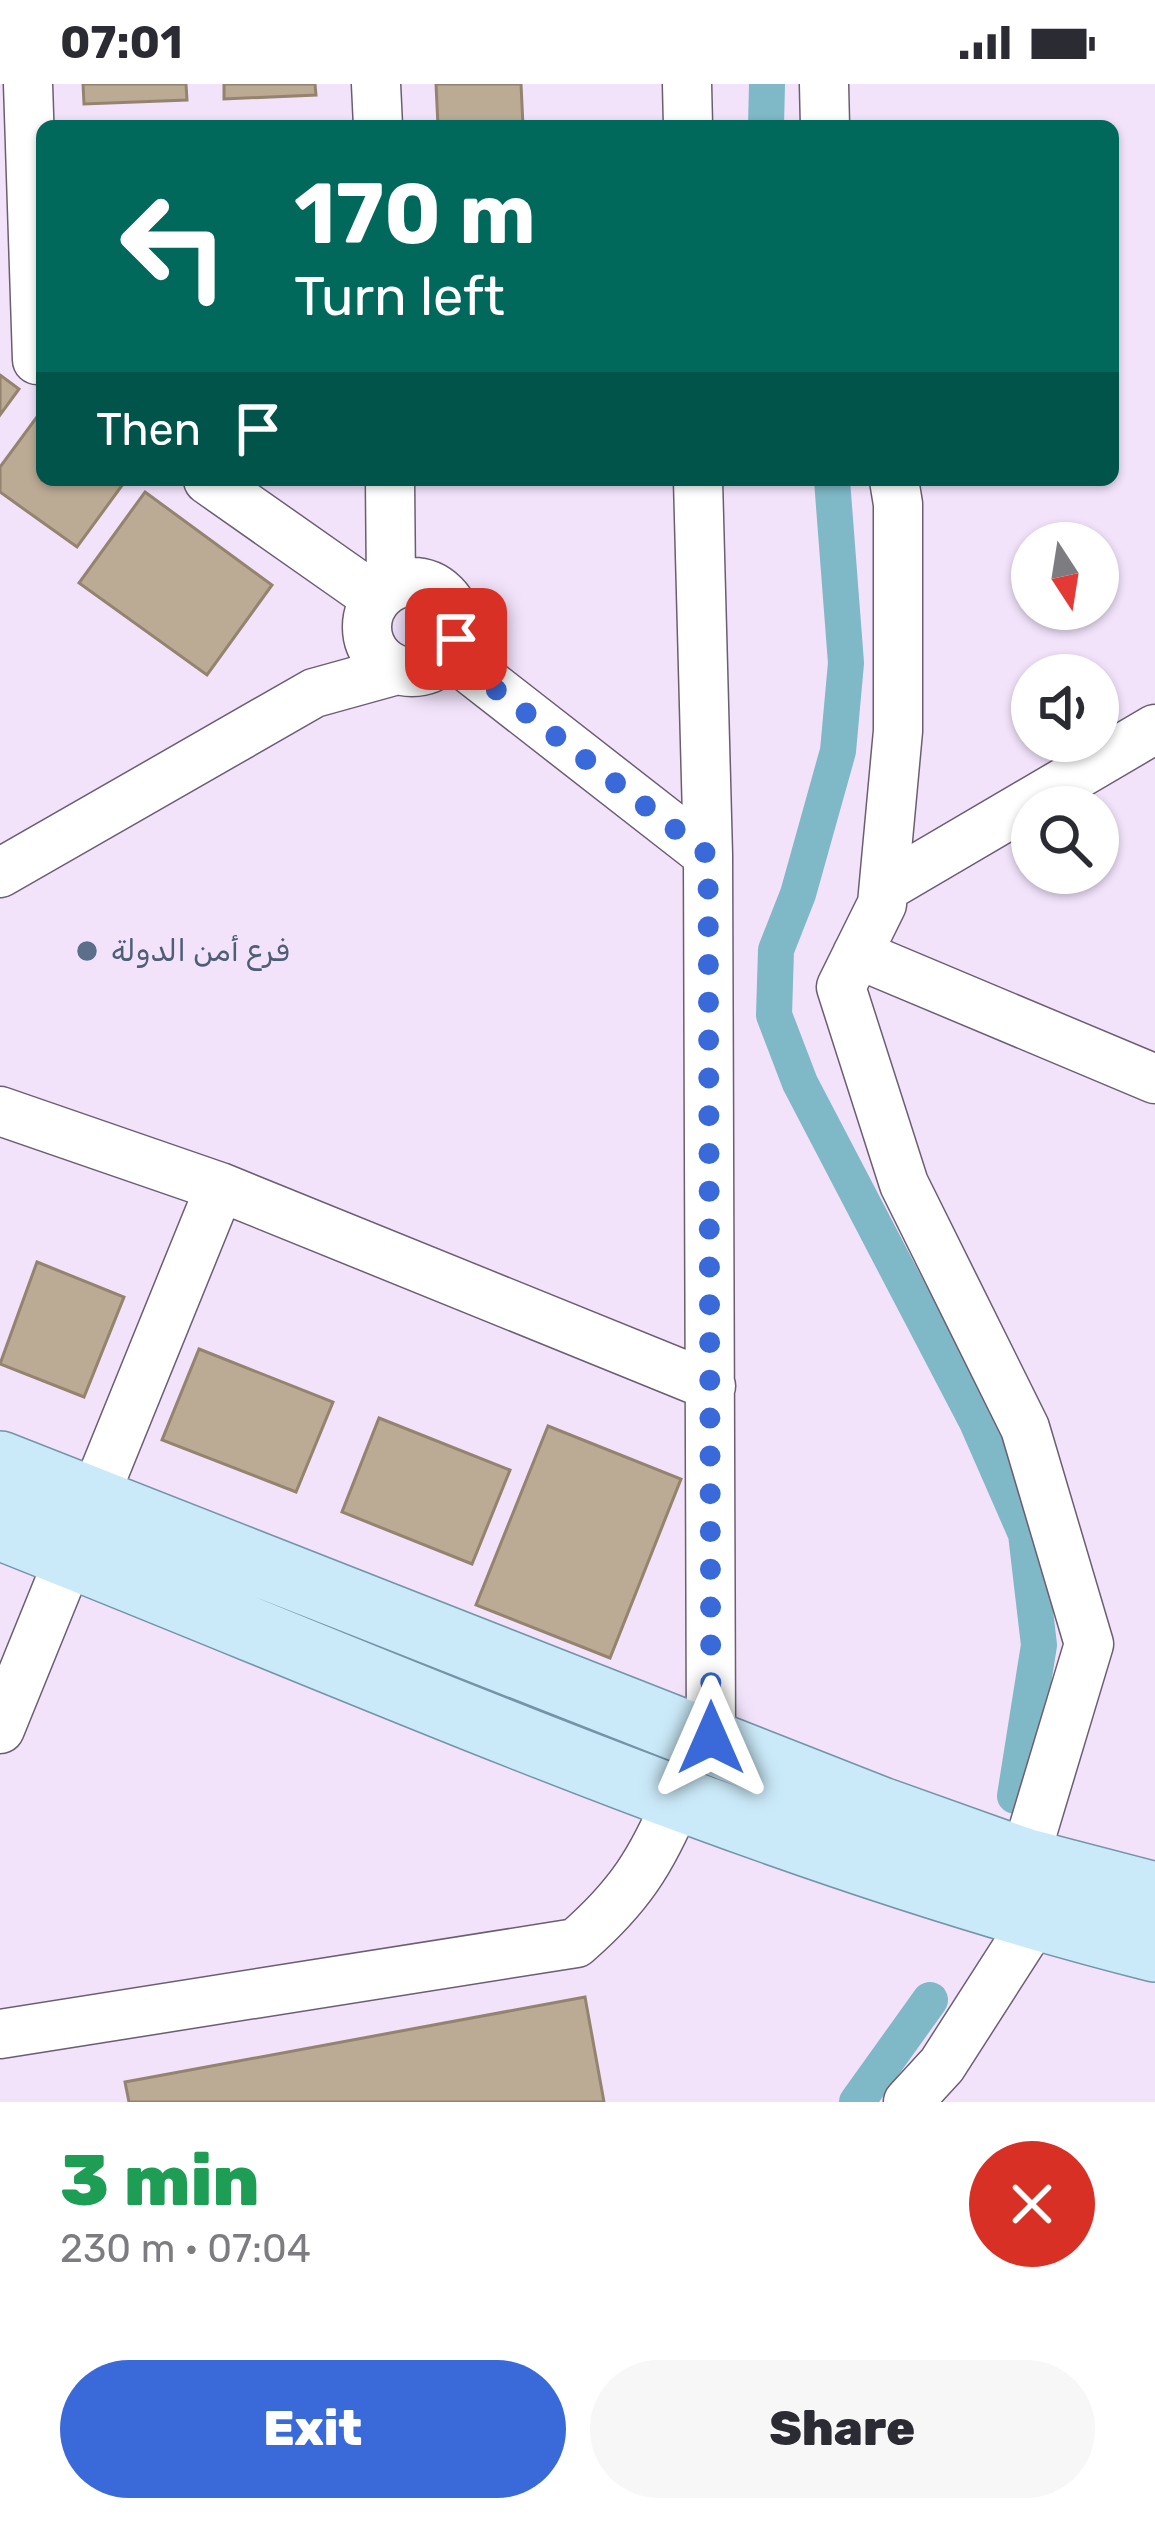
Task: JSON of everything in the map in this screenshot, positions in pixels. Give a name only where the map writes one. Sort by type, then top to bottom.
[{"type":"main road","points":[[0,1463],[82,1528],[679,1796],[938,1891],[1155,1950]]},
{"type":"main road","points":[[0,1528],[82,1528],[711,1738],[881,1809],[1024,1859],[1155,1894]]},
{"type":"street","points":[[26,352],[28,84]]},
{"type":"street","points":[[376,84],[377,120]]},
{"type":"street","points":[[687,84],[688,120]]},
{"type":"street","points":[[824,84],[825,120]]},
{"type":"street","points":[[0,873],[314,693],[397,670],[426,670],[449,653],[458,623],[453,608],[391,598],[217,486]]},
{"type":"street","points":[[698,486],[708,855],[711,1738]]},
{"type":"street","points":[[894,486],[898,731],[884,888],[882,904],[841,987],[904,1184],[1025,1427],[1089,1644],[1024,1859]]},
{"type":"street","points":[[390,493],[391,598],[373,651],[397,670]]},
{"type":"street","points":[[314,693],[391,598]]},
{"type":"street","points":[[449,653],[708,855]]},
{"type":"street","points":[[884,888],[1155,729]]},
{"type":"street","points":[[857,954],[1155,1079]]},
{"type":"street","points":[[0,1111],[220,1187],[711,1386]]},
{"type":"street","points":[[0,1729],[220,1187]]},
{"type":"street","points":[[0,2033],[576,1943],[615,1910],[653,1859],[679,1796]]},
{"type":"street","points":[[908,2102],[942,2065],[1035,1920]]},
{"type":"building","points":[[83,84],[186,84],[187,100],[84,104]]},
{"type":"building","points":[[224,84],[315,84],[316,95],[224,99]]},
{"type":"building","points":[[436,84],[521,84],[523,120],[438,120]]},
{"type":"building","points":[[0,375],[19,389],[0,415]]},
{"type":"building","points":[[36,418],[36,486],[122,486],[77,547],[0,492],[0,467]]},
{"type":"building","points":[[145,492],[272,585],[207,675],[79,583]]},
{"type":"building","points":[[37,1262],[124,1297],[84,1397],[0,1364]]},
{"type":"building","points":[[199,1349],[333,1402],[296,1492],[162,1440]]},
{"type":"building","points":[[379,1418],[510,1470],[472,1564],[342,1512]]},
{"type":"building","points":[[548,1426],[681,1479],[610,1658],[476,1605]]},
{"type":"building","points":[[585,1997],[604,2102],[129,2102],[125,2082]]},
{"type":"waterway","points":[[766,120],[767,84]]},
{"type":"waterway","points":[[832,486],[846,663],[838,751],[798,894],[776,950],[774,1015],[800,1083],[977,1422],[1026,1534],[1039,1645],[1015,1796]]},
{"type":"waterway","points":[[857,2102],[930,2000]]},
{"type":"place","name":"فرع أمن الدولة","points":[[87,951]]},
{"type":"route","points":[[456,639],[449,653],[708,855],[711,1738]]}]
